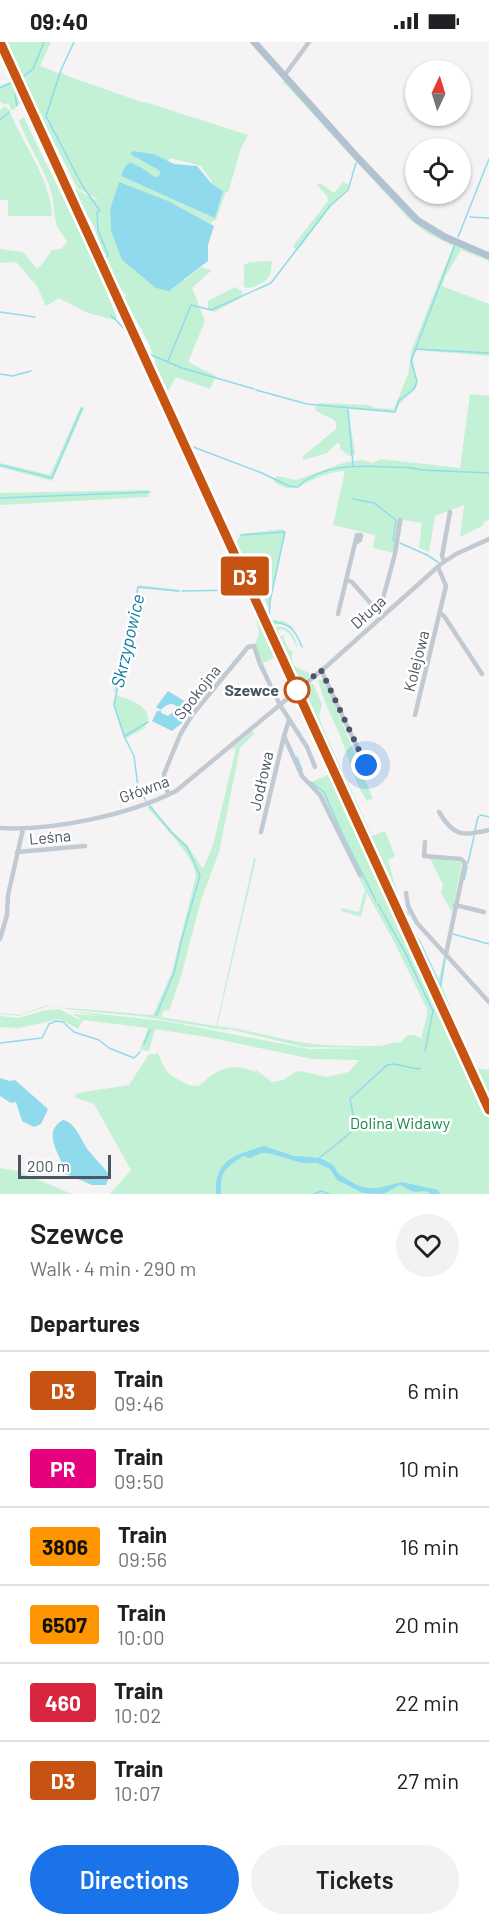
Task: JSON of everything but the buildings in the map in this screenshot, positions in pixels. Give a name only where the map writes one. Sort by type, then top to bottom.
[{"type":"main road","points":[[254,42],[358,158],[421,223],[445,237],[489,256]]},
{"type":"street","points":[[284,76],[309,42]]},
{"type":"street","points":[[444,561],[442,556],[450,512]]},
{"type":"street","points":[[380,615],[395,554],[400,520]]},
{"type":"street","name":"Długa","points":[[270,713],[444,561],[489,539]]},
{"type":"street","points":[[338,614],[355,543]]},
{"type":"street","name":"Kolejowa","points":[[415,715],[446,586],[438,567]]},
{"type":"street","points":[[347,580],[352,582],[380,615]]},
{"type":"street","name":"Kolejowa","points":[[440,613],[482,675]]},
{"type":"street","name":"Spokojna","points":[[168,795],[164,774],[182,730],[197,708],[248,647],[254,646],[280,705]]},
{"type":"street","points":[[321,670],[366,765]]},
{"type":"street","points":[[280,705],[308,747],[315,767]]},
{"type":"street","name":"Główna","points":[[0,828],[42,828],[97,817],[168,795],[188,783],[270,713]]},
{"type":"street","name":"Jodłowa","points":[[261,832],[290,720]]},
{"type":"street","points":[[284,736],[302,776],[320,795],[360,875]]},
{"type":"street","points":[[439,812],[446,825],[460,833],[470,834],[489,830]]},
{"type":"street","name":"Leśna","points":[[0,939],[8,915],[8,895],[23,829]]},
{"type":"street","points":[[425,842],[424,856],[465,861],[446,954]]},
{"type":"street","name":"Leśna","points":[[17,852],[85,846]]},
{"type":"street","points":[[406,893],[413,918],[424,933],[489,1002]]},
{"type":"street","points":[[455,905],[484,912]]},
{"type":"green space","points":[[8,42],[51,42],[40,66],[144,103],[248,135],[241,148],[228,193],[226,191],[216,220],[211,224],[167,201],[120,183],[110,208],[111,231],[185,280],[201,267],[212,270],[192,288],[205,321],[188,362],[216,376],[210,389],[176,377],[168,391],[150,346],[125,299],[126,295],[114,282],[94,226],[73,193],[76,189],[99,200],[77,188],[25,84]],"holes":[[[134,151],[154,154],[168,161],[170,158],[201,166],[211,183],[223,191],[215,217],[121,176],[142,168],[155,177],[159,176],[160,171],[130,154]]]},
{"type":"green space","points":[[285,80],[408,213],[489,258],[489,261],[461,250],[442,286],[489,304],[489,356],[416,350],[413,359],[417,385],[412,393],[400,403],[395,412],[348,409],[355,454],[350,456],[340,449],[340,444],[337,443],[327,453],[304,460],[302,457],[336,429],[334,420],[316,411],[315,408],[319,403],[369,405],[375,408],[394,409],[408,374],[412,349],[453,246],[427,233],[408,218],[282,83]]},
{"type":"green space","points":[[11,81],[25,105],[17,104],[15,109],[11,110],[8,102],[7,105],[0,102],[0,86]]},
{"type":"green space","points":[[5,106],[42,176],[52,216],[8,216],[8,200],[0,200],[0,110]]},
{"type":"green space","points":[[22,118],[84,242],[117,318],[114,320],[88,313],[59,298],[46,306],[37,286],[16,262],[0,263],[0,249],[23,252],[37,269],[52,250],[61,249],[67,242],[57,225],[49,185],[19,121]]},
{"type":"green space","points":[[343,182],[349,187],[332,205],[297,251],[293,246],[328,201],[327,196],[317,185],[320,183],[334,193]]},
{"type":"green space","points":[[272,261],[268,278],[253,287],[244,287],[244,265],[250,262]]},
{"type":"green space","points":[[235,287],[242,291],[242,297],[215,312],[208,310],[208,301]]},
{"type":"green space","points":[[470,394],[489,396],[489,520],[460,537],[464,505],[435,516],[429,552],[419,548],[422,523],[403,520],[397,552],[394,553],[373,548],[375,535],[333,525],[345,471],[324,475],[293,488],[284,487],[273,481],[277,476],[296,480],[346,462],[363,460],[373,463],[381,459],[460,468]]},
{"type":"green space","points":[[81,406],[84,409],[52,481],[0,467],[0,463],[50,475]]},
{"type":"green space","points":[[148,490],[149,497],[0,505],[0,493]]},
{"type":"green space","points":[[282,529],[285,531],[269,609],[236,543],[241,534]]},
{"type":"green space","points":[[138,585],[180,590],[179,592],[139,588],[117,693],[114,692]]},
{"type":"green space","points":[[268,610],[273,620],[284,621],[294,628],[283,624],[272,625],[287,629],[295,638],[297,648],[290,634],[282,629],[278,630],[280,636],[285,635],[283,637],[289,650],[293,651],[291,657],[294,666],[309,673],[309,677],[301,684],[297,683],[264,611]]},
{"type":"green space","points":[[257,612],[277,656],[263,663],[268,675],[266,675],[255,644],[259,633],[255,613]]},
{"type":"green space","points":[[322,679],[333,700],[373,799],[366,800],[358,785],[323,695],[318,680]]},
{"type":"green space","name":"Dolina Widawy","points":[[310,683],[313,684],[322,704],[319,717],[372,836],[385,831],[395,856],[388,860],[397,892],[394,893],[404,912],[408,910],[410,915],[406,917],[439,979],[444,956],[446,958],[442,986],[474,1068],[489,1070],[489,1194],[110,1194],[131,1170],[94,1104],[74,1097],[78,1093],[129,1085],[149,1054],[157,1052],[170,1075],[196,1086],[219,1071],[237,1067],[255,1072],[256,1070],[272,1082],[283,1080],[301,1071],[326,1077],[345,1073],[350,1071],[359,1060],[312,1059],[212,1038],[155,1029],[149,1051],[140,1050],[148,1028],[83,1020],[78,1029],[59,1019],[19,1028],[0,1027],[0,1016],[18,1018],[59,1009],[80,1020],[72,1014],[101,1016],[73,1012],[165,1021],[309,1049],[377,1048],[303,1047],[229,1029],[58,1007],[153,1015],[172,972],[196,876],[183,849],[147,807],[153,806],[173,832],[187,845],[203,869],[213,845],[236,748],[230,750],[252,731],[255,733],[240,748],[219,852],[201,900],[181,976],[169,1011],[164,1010],[161,1017],[216,1026],[254,858],[256,859],[217,1026],[330,1045],[379,1046],[402,1042],[410,1035],[421,1038],[427,1009],[367,893],[361,917],[341,911],[341,908],[359,912],[365,889],[320,791],[309,783],[330,774],[466,1069],[472,1070],[361,826],[352,801],[300,692]]},
{"type":"green space","points":[[115,695],[140,705],[147,713],[145,728],[124,739],[113,704]]},
{"type":"green space","points":[[430,858],[462,862],[452,912],[441,893],[443,885]]},
{"type":"green space","points":[[44,1006],[56,1007],[45,1007],[19,1016],[0,1014],[20,1015]]},
{"type":"green space","points":[[0,1168],[17,1171],[72,1194],[0,1194]]},
{"type":"water","points":[[134,151],[154,154],[174,164],[197,166],[211,183],[223,191],[215,218],[121,176],[130,162],[155,177],[159,176],[160,171],[130,154]]},
{"type":"water","points":[[119,182],[168,201],[214,226],[208,245],[208,261],[169,291],[156,288],[122,260],[111,231],[110,209]]},
{"type":"water","points":[[168,691],[191,705],[182,723],[172,731],[152,721],[157,711],[168,716],[178,708],[172,704],[161,710],[156,707]]},
{"type":"water","points":[[0,1078],[15,1080],[48,1109],[41,1124],[34,1127],[22,1121],[16,1102],[11,1103],[0,1096]]},
{"type":"water","points":[[63,1120],[75,1128],[88,1150],[108,1173],[106,1185],[92,1185],[64,1173],[53,1139],[56,1126]]},
{"type":"water","points":[[264,1146],[294,1156],[322,1159],[333,1165],[345,1178],[367,1188],[378,1188],[402,1182],[438,1190],[440,1194],[431,1194],[426,1191],[414,1192],[400,1185],[383,1194],[363,1193],[337,1180],[330,1169],[317,1163],[302,1163],[261,1153],[250,1158],[243,1156],[228,1167],[221,1180],[221,1194],[216,1194],[219,1173],[229,1160],[244,1152]]},
{"type":"waterway","points":[[20,79],[33,69],[44,42]]},
{"type":"waterway","points":[[74,42],[61,70],[46,116],[82,185],[100,211],[97,212],[98,230],[108,255],[105,260],[149,354],[182,368],[254,389]]},
{"type":"waterway","points":[[0,88],[13,82]]},
{"type":"waterway","points":[[15,95],[17,106]]},
{"type":"waterway","points":[[0,120],[9,112]]},
{"type":"waterway","points":[[458,237],[489,159]]},
{"type":"waterway","points":[[168,361],[191,305],[211,310],[271,283],[330,206],[348,190],[356,163]]},
{"type":"waterway","points":[[470,217],[489,218]]},
{"type":"waterway","points":[[256,390],[307,404],[395,412],[399,400],[415,387],[417,381],[411,361],[455,245]]},
{"type":"waterway","points":[[0,312],[35,317]]},
{"type":"waterway","points":[[111,315],[128,333]]},
{"type":"waterway","points":[[415,349],[489,353]]},
{"type":"waterway","points":[[0,374],[12,376],[31,371]]},
{"type":"waterway","points":[[0,465],[52,478],[82,408]]},
{"type":"waterway","points":[[348,410],[353,465]]},
{"type":"waterway","points":[[188,445],[262,473],[289,486],[298,487],[307,479],[318,474],[353,466],[489,473]]},
{"type":"waterway","points":[[0,498],[150,492]]},
{"type":"waterway","points":[[353,499],[374,503],[396,520],[393,540],[395,541]]},
{"type":"waterway","points":[[241,535],[285,532],[270,601],[269,621],[287,625],[294,631],[302,647]]},
{"type":"waterway","points":[[400,543],[438,562]]},
{"type":"waterway","name":"Skrzypowice","points":[[146,801],[138,787],[134,756],[125,738],[114,705],[138,587],[179,591]]},
{"type":"waterway","name":"Skrzypowice","points":[[182,591],[242,590]]},
{"type":"waterway","points":[[125,736],[148,722]]},
{"type":"waterway","points":[[297,757],[302,770]]},
{"type":"waterway","points":[[311,782],[324,792],[376,901]]},
{"type":"waterway","name":"Skrzypowice","points":[[149,805],[187,847],[200,875],[174,973],[156,1016]]},
{"type":"waterway","points":[[475,830],[478,817],[481,815],[489,817]]},
{"type":"waterway","points":[[468,863],[474,836]]},
{"type":"waterway","points":[[464,880],[467,866]]},
{"type":"waterway","points":[[378,904],[406,954],[433,1011],[425,1051]]},
{"type":"waterway","points":[[414,933],[440,986]]},
{"type":"waterway","points":[[453,934],[489,944]]},
{"type":"waterway","points":[[440,987],[445,958]]},
{"type":"waterway","name":"Skrzypowice","points":[[0,1043],[42,1038],[49,1024],[56,1021],[63,1022],[74,1032],[99,1040],[109,1048],[134,1058],[140,1052]]},
{"type":"waterway","name":"Skrzypowice","points":[[144,1044],[150,1030]]},
{"type":"waterway","points":[[355,1124],[350,1099],[387,1065],[420,1068]]},
{"type":"waterway","points":[[317,1160],[354,1130]]},
{"type":"waterway","points":[[314,1194],[321,1191],[329,1194]]},
{"type":"railway","points":[[0,47],[489,1115]]},
{"type":"train","name":"D3","points":[[0,42],[489,1110]]},
{"type":"place","name":"Szewce","points":[[297,690]]},
{"type":"route","points":[[297,690],[321,670],[366,765]]}]
